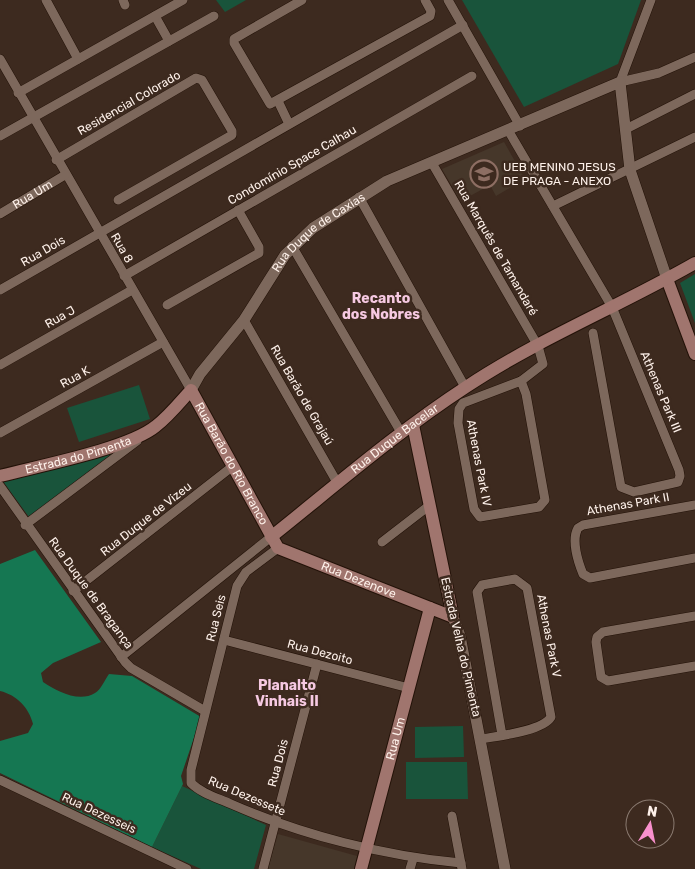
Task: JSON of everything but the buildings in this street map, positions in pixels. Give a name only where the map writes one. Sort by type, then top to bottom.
[{"type":"main road","name":"Rua Duque Bacelar","points":[[274,542],[338,484],[465,387],[695,263]]},
{"type":"main road","points":[[667,279],[695,354]]},
{"type":"main road","name":"Rua Duque de Caxias","points":[[156,427],[191,390]]},
{"type":"main road","name":"Rua Barão do Rio Branco","points":[[191,390],[274,542]]},
{"type":"main road","name":"Estrada Velha do Pimenta","points":[[413,425],[453,617]]},
{"type":"main road","name":"Estrada do Pimenta","points":[[0,476],[126,441],[156,427]]},
{"type":"main road","name":"Rua Dezenove","points":[[274,542],[453,617]]},
{"type":"main road","name":"Rua Um","points":[[361,869],[430,608]]},
{"type":"street","points":[[46,0],[78,59]]},
{"type":"street","points":[[18,93],[183,0]]},
{"type":"street","points":[[302,0],[234,39],[234,43],[269,104],[272,105],[430,16],[431,11],[425,0]]},
{"type":"street","points":[[448,0],[520,126]]},
{"type":"street","points":[[651,0],[620,82],[630,170],[667,279]]},
{"type":"street","points":[[155,16],[169,41]]},
{"type":"street","points":[[0,136],[214,16]]},
{"type":"street","name":"Rua Dois","points":[[0,290],[289,124],[304,111],[463,25]]},
{"type":"street","name":"Rua Duque de Caxias","points":[[191,390],[200,374],[244,320],[292,246],[313,228],[359,197],[387,181],[620,82],[659,73],[695,57]]},
{"type":"street","name":"Rua 8","points":[[0,60],[56,160],[191,390]]},
{"type":"street","name":"Condomínio Space Calhau","points":[[124,276],[472,76]]},
{"type":"street","name":"Residencial Colorado","points":[[56,160],[196,78],[202,80],[232,131],[232,135],[118,200]]},
{"type":"street","points":[[626,129],[695,94]]},
{"type":"street","points":[[278,102],[289,124]]},
{"type":"street","points":[[508,130],[612,307]]},
{"type":"street","points":[[553,206],[695,137]]},
{"type":"street","name":"Rua Marquês de Tamandaré","points":[[432,163],[538,346]]},
{"type":"street","name":"Rua Um","points":[[0,214],[65,175]]},
{"type":"street","points":[[359,197],[465,387]]},
{"type":"street","points":[[166,305],[259,252],[259,247],[238,210]]},
{"type":"street","points":[[292,246],[402,434]]},
{"type":"street","name":"Rua J","points":[[0,366],[132,290]]},
{"type":"street","name":"Athenas Park III","points":[[593,333],[621,487],[634,492],[678,482],[679,470],[612,307]]},
{"type":"street","name":"Rua Barão de Grajaú","points":[[244,320],[338,484]]},
{"type":"street","name":"Rua K","points":[[0,433],[163,342]]},
{"type":"street","name":"Athenas Park IV","points":[[521,381],[528,404],[545,500],[543,505],[539,507],[480,517],[476,514],[472,500],[458,422],[459,409],[463,403],[521,381],[543,364],[538,346]]},
{"type":"street","name":"Rua Duque de Caxias","points":[[26,524],[156,427]]},
{"type":"street","name":"Rua Duque de Vizeu","points":[[73,591],[233,466]]},
{"type":"street","name":"Rua Duque de Bragança","points":[[0,486],[121,657],[132,668],[205,711]]},
{"type":"street","points":[[382,542],[430,505]]},
{"type":"street","name":"Athenas Park II","points":[[695,505],[583,525],[575,532],[575,540],[581,569],[583,574],[590,578],[695,558]]},
{"type":"street","name":"Rua Seis","points":[[205,711],[240,579],[274,542]]},
{"type":"street","name":"Rua Duque Bacelar","points":[[121,657],[274,542]]},
{"type":"street","name":"Athenas Park V","points":[[481,739],[502,735],[544,725],[551,717],[527,588],[515,579],[482,585],[477,592],[502,735]]},
{"type":"street","points":[[695,616],[602,632],[596,637],[601,677],[608,681],[695,666]]},
{"type":"street","name":"Estrada Velha do Pimenta","points":[[453,617],[460,636],[505,869]]},
{"type":"street","name":"Rua Dezoito","points":[[224,640],[409,688]]},
{"type":"street","name":"Rua Dois","points":[[263,869],[317,664]]},
{"type":"street","name":"Rua Dezessete","points":[[205,711],[191,770],[191,783],[202,791],[275,823],[413,858],[462,866]]},
{"type":"street","name":"Rua Dezesseis","points":[[0,780],[187,869]]},
{"type":"street","points":[[452,816],[462,866]]},
{"type":"street","points":[[410,869],[413,858]]},
{"type":"shaded area","name":"UEB MENINO JESUS DE PRAGA - ANEXO","points":[[504,142],[525,179],[496,196],[490,185],[461,201],[442,169]]},
{"type":"shaded area","points":[[278,834],[357,856],[354,869],[268,869]]},
{"type":"green space","points":[[216,0],[246,0],[225,12]]},
{"type":"green space","points":[[462,0],[641,0],[618,64],[524,107]]},
{"type":"green space","points":[[695,274],[695,323],[680,283]]},
{"type":"green space","points":[[139,385],[150,419],[79,442],[67,408]]},
{"type":"green space","points":[[116,451],[29,517],[2,480]]},
{"type":"green space","points":[[35,550],[101,642],[53,663],[41,673],[43,682],[68,695],[82,697],[97,692],[109,674],[132,676],[201,717],[181,776],[183,784],[152,847],[0,773],[0,741],[28,733],[33,724],[29,713],[17,699],[0,691],[0,564]]},
{"type":"green space","points":[[463,726],[464,757],[415,758],[415,727]]},
{"type":"green space","points":[[406,762],[467,762],[468,799],[406,799]]},
{"type":"green space","points":[[182,786],[266,825],[254,869],[201,869],[152,847]]},
{"type":"place","name":"UEB MENINO JESUS DE PRAGA - ANEXO","points":[[484,174]]},
{"type":"district","name":"Recanto dos Nobres","points":[[381,306]]},
{"type":"district","name":"Planalto Vinhais II","points":[[287,694]]}]
